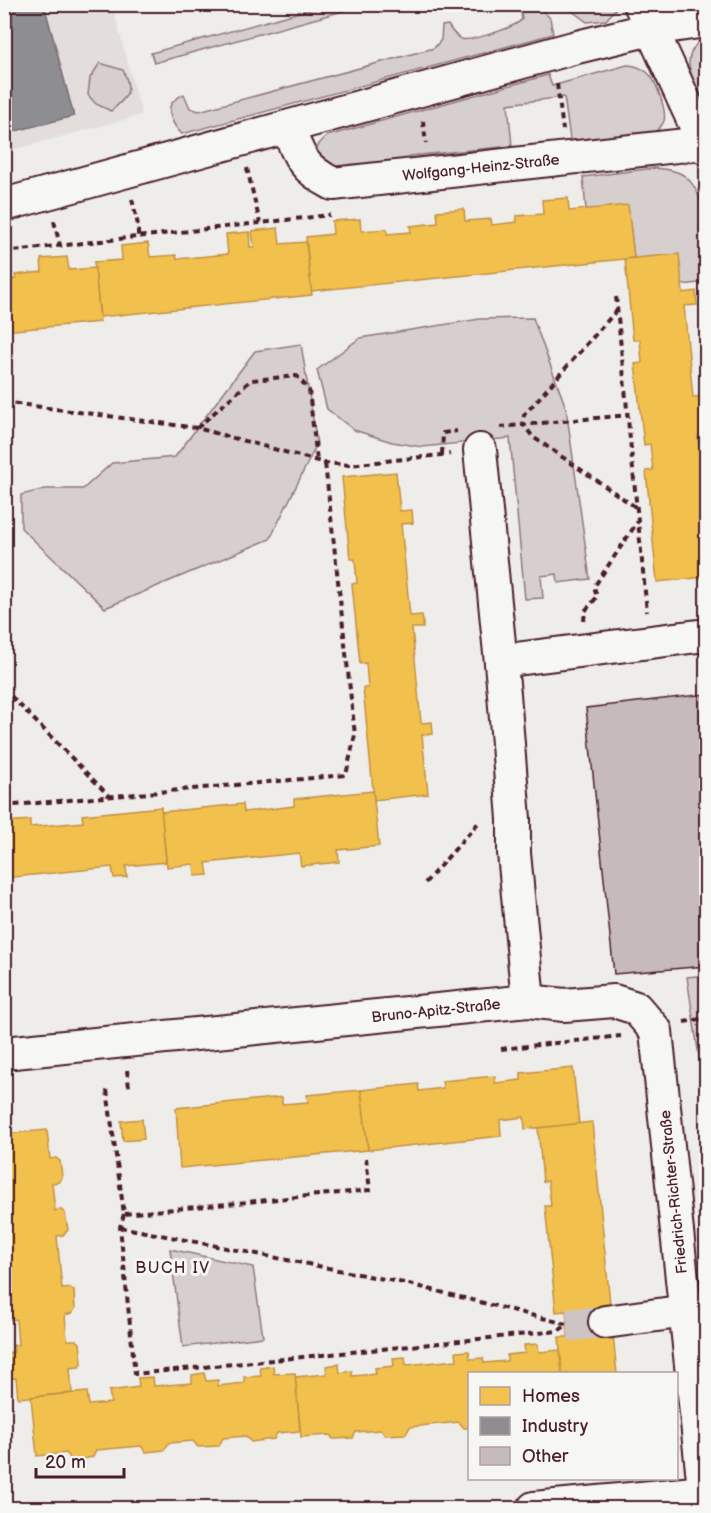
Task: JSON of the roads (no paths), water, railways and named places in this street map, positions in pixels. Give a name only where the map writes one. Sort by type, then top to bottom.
[{"type":"street","points":[[4,205],[552,54],[646,17],[706,21]]},
{"type":"street","points":[[646,17],[705,146]]},
{"type":"street","name":"Wolfgang-Heinz-Straße","points":[[288,128],[298,156],[312,172],[333,184],[705,146]]},
{"type":"street","points":[[478,436],[501,660],[514,819],[514,852],[528,1001]]},
{"type":"street","points":[[501,660],[706,635]]},
{"type":"street","name":"Bruno-Apitz-Straße","points":[[4,1053],[528,1001]]},
{"type":"street","name":"Friedrich-Richter-Straße","points":[[528,1001],[564,1005],[614,1001],[636,1008],[656,1031],[694,1330],[706,1500],[534,1509]]},
{"type":"street","points":[[605,1322],[694,1330]]},
{"type":"tunnel","points":[[567,1325],[605,1322]]},
{"type":"district","name":"BUCH IV","points":[[173,1268]]}]
